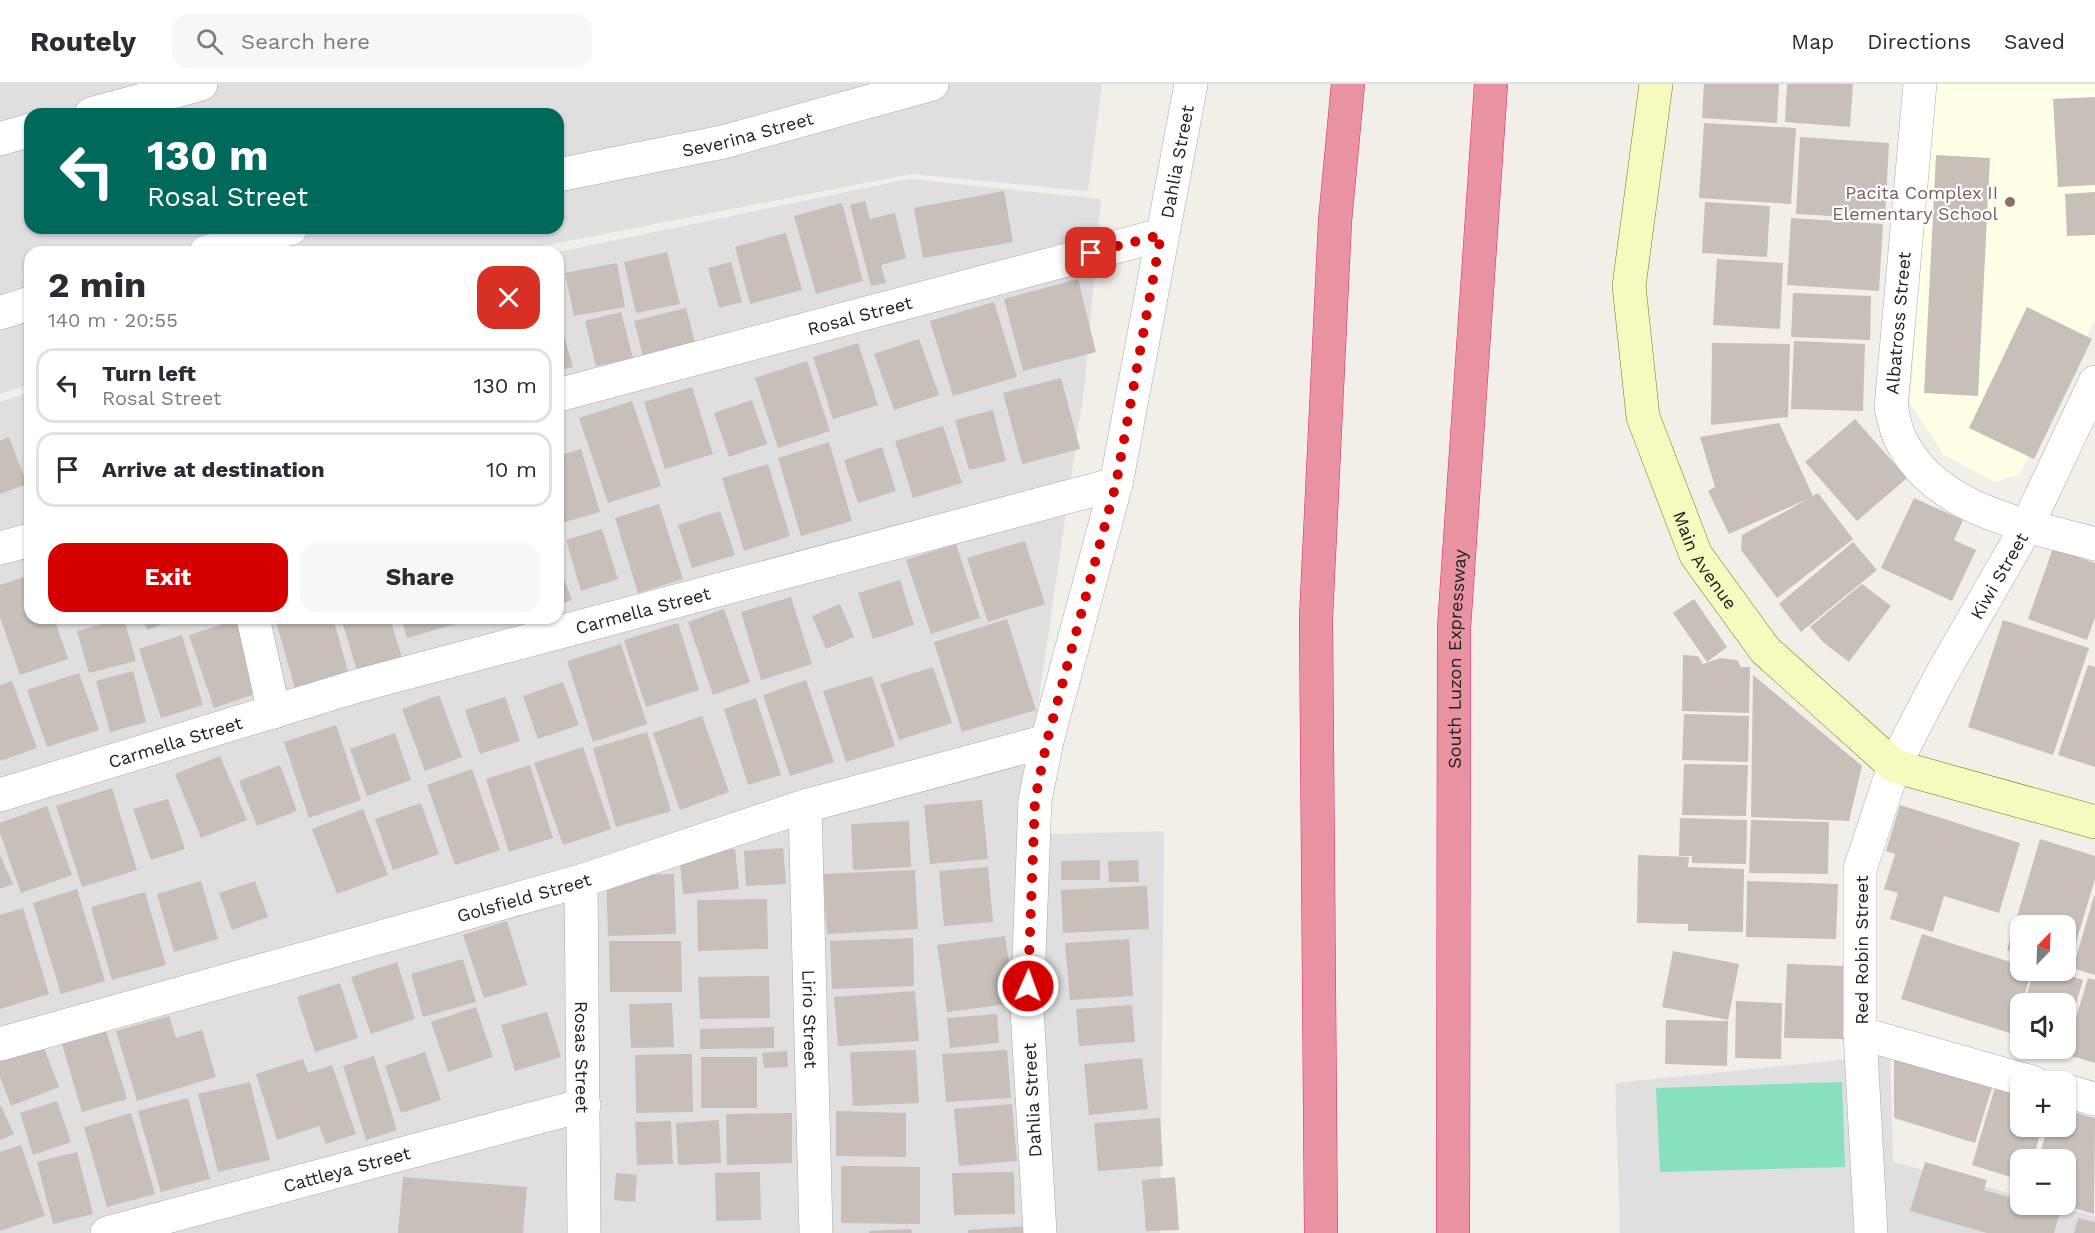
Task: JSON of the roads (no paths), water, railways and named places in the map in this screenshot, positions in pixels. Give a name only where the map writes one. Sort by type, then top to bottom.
[{"type":"highway","points":[[1321,1233],[1316,618],[1335,221],[1348,84]]},
{"type":"highway","name":"South Luzon Expressway","points":[[1452,1233],[1454,628],[1491,84]]},
{"type":"street","points":[[113,108],[201,84]]},
{"type":"street","name":"Severina Street","points":[[564,174],[723,142],[932,84]]},
{"type":"street","name":"Dahlia Street","points":[[1040,1233],[1027,1009],[1035,800],[1047,741],[1116,484],[1191,84]]},
{"type":"street","name":"Main Avenue","points":[[1656,84],[1629,286],[1643,417],[1696,555],[1765,650],[1894,766],[2095,822]]},
{"type":"street","name":"Albatross Street","points":[[1920,84],[1891,407],[1900,438],[1919,468],[1944,491],[1982,509],[2027,526],[2095,544]]},
{"type":"street","points":[[0,139],[24,132]]},
{"type":"street","points":[[227,246],[270,234]]},
{"type":"street","name":"Rosal Street","points":[[564,393],[1161,235]]},
{"type":"street","points":[[0,313],[24,305]]},
{"type":"street","name":"Kiwi Street","points":[[1894,766],[1939,679],[2027,526],[2095,382]]},
{"type":"street","name":"Carmella Street","points":[[0,795],[357,686],[1116,484]]},
{"type":"street","points":[[0,548],[24,542]]},
{"type":"street","points":[[254,624],[274,711]]},
{"type":"street","name":"Golsfield Street","points":[[0,1044],[581,881],[805,806],[1047,741]]},
{"type":"street","name":"Red Robin Street","points":[[1894,766],[1860,869],[1860,1033],[2010,1076]]},
{"type":"street","name":"Lirio Street","points":[[805,806],[816,1233]]},
{"type":"street","name":"Rosas Street","points":[[581,881],[584,1233]]},
{"type":"street","points":[[1860,1033],[1871,1233]]},
{"type":"street","points":[[2076,1094],[2095,1099]]},
{"type":"street","name":"Cattleya Street","points":[[107,1233],[584,1105]]},
{"type":"place","name":"Pacita Complex II Elementary School","points":[[2010,202]]}]
